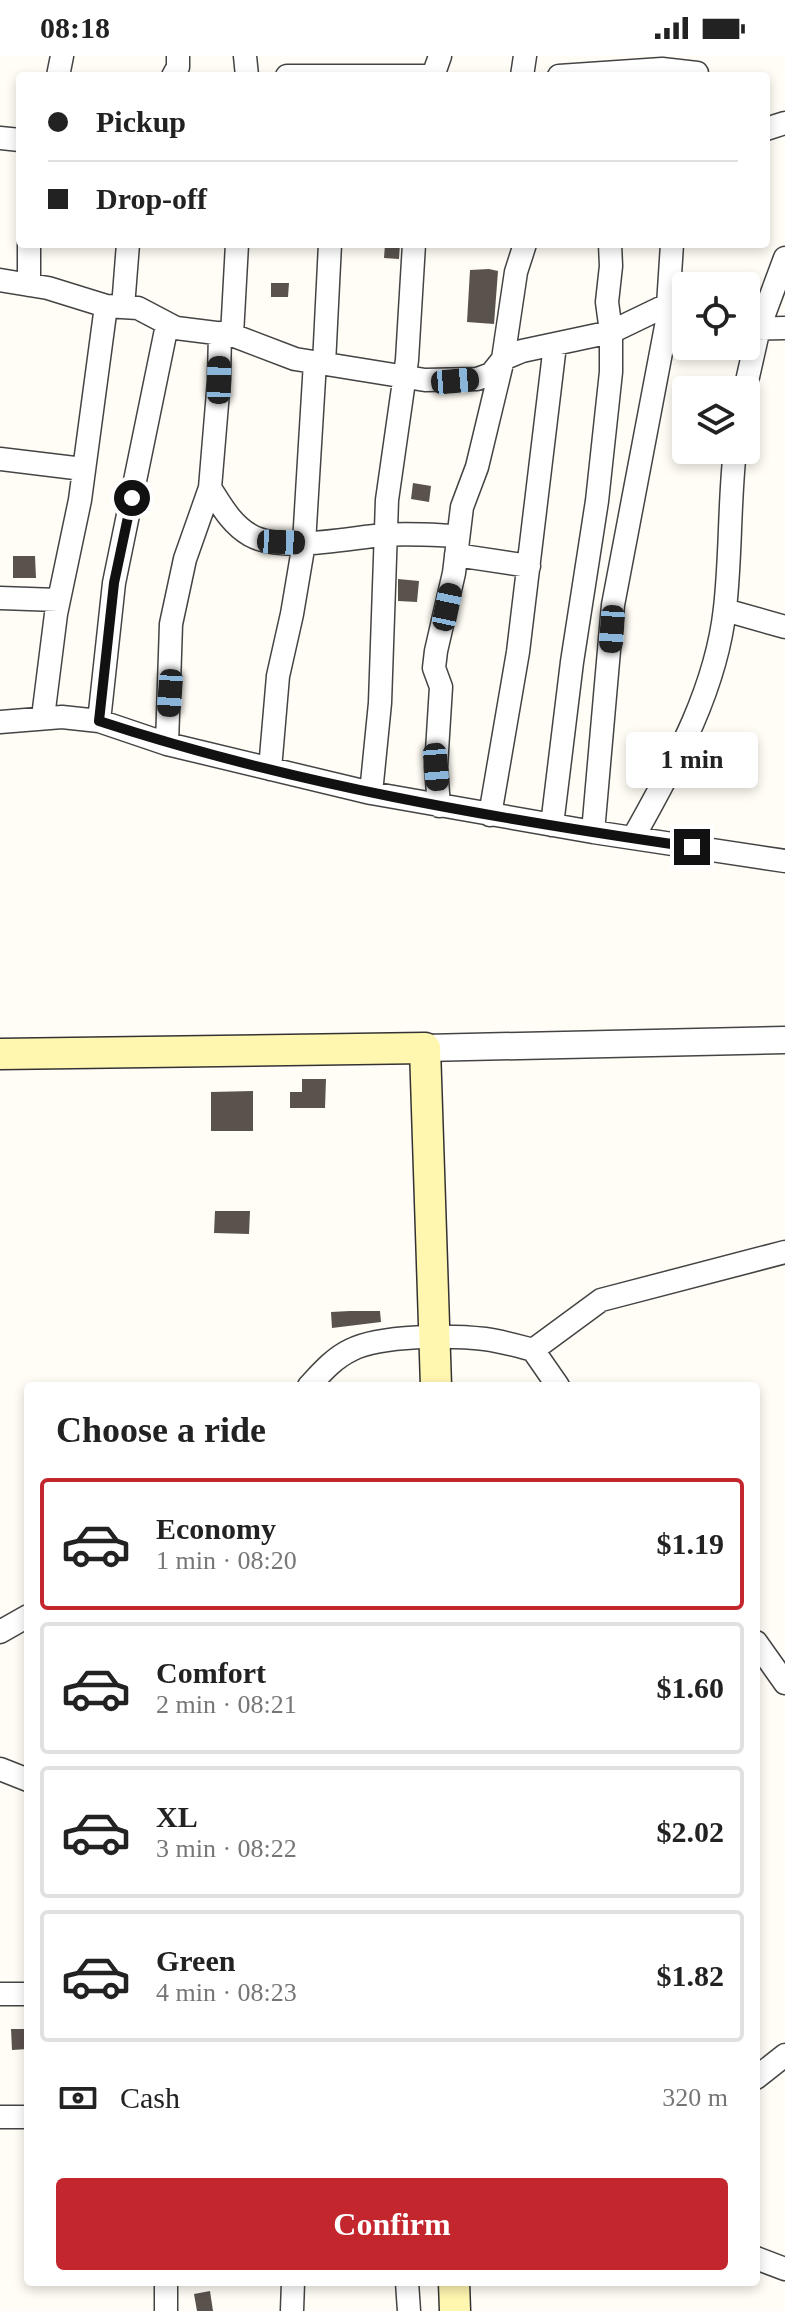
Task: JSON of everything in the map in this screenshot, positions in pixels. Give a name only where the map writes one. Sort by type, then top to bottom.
[{"type":"main road","points":[[0,1054],[425,1048],[436,1382]]},
{"type":"main road","points":[[454,2286],[455,2311]]},
{"type":"street","points":[[592,72],[699,68]]},
{"type":"street","points":[[332,69],[375,72]]},
{"type":"street","points":[[29,248],[29,285]]},
{"type":"street","points":[[43,717],[58,600],[127,248]]},
{"type":"street","points":[[167,744],[174,607],[185,559],[210,488],[237,248]]},
{"type":"street","points":[[270,769],[278,676],[304,543],[330,248]]},
{"type":"street","points":[[371,793],[380,703],[387,500],[404,378],[414,248]]},
{"type":"street","points":[[439,806],[436,767],[441,687],[434,668],[462,507],[477,467],[503,359],[516,272],[524,248]]},
{"type":"street","points":[[552,825],[611,372],[607,302],[610,248]]},
{"type":"street","points":[[672,248],[672,272]]},
{"type":"street","points":[[760,313],[785,258]]},
{"type":"street","points":[[0,280],[115,306],[138,308],[167,325],[226,334],[258,343],[278,354],[404,378],[442,381],[477,379],[491,374],[503,359],[522,351],[672,316]]},
{"type":"street","points":[[593,832],[613,605],[672,321]]},
{"type":"street","points":[[99,721],[114,583],[167,325]]},
{"type":"street","points":[[760,328],[785,328]]},
{"type":"street","points":[[490,815],[518,652],[555,345]]},
{"type":"street","points":[[0,459],[83,469]]},
{"type":"street","points":[[633,838],[688,734],[714,665],[725,610],[734,464]]},
{"type":"street","points":[[210,488],[227,515],[252,536],[265,540],[304,543],[386,534],[457,546],[529,566]]},
{"type":"street","points":[[0,598],[58,600]]},
{"type":"street","points":[[725,610],[785,627]]},
{"type":"street","points":[[0,722],[43,717],[99,721],[167,744],[371,793],[593,832],[785,861]]},
{"type":"street","points":[[425,1048],[785,1040]]},
{"type":"street","points":[[533,1350],[601,1300],[785,1252]]},
{"type":"street","points":[[313,1382],[331,1363],[352,1349],[376,1342],[435,1337],[485,1339],[533,1350],[555,1382]]},
{"type":"street","points":[[0,1632],[24,1618]]},
{"type":"street","points":[[760,1648],[785,1683]]},
{"type":"street","points":[[0,1769],[24,1778]]},
{"type":"street","points":[[0,1994],[24,1994]]},
{"type":"street","points":[[760,2075],[785,2055]]},
{"type":"street","points":[[0,2117],[24,2117]]},
{"type":"street","points":[[760,2260],[785,2269]]},
{"type":"street","points":[[166,2286],[166,2311]]},
{"type":"street","points":[[292,2311],[293,2286]]},
{"type":"street","points":[[407,2286],[409,2311]]},
{"type":"building","points":[[385,248],[400,248],[399,259],[384,258]]},
{"type":"building","points":[[470,270],[498,271],[494,324],[467,322]]},
{"type":"building","points":[[271,283],[289,283],[288,297],[271,297]]},
{"type":"building","points":[[413,483],[431,486],[429,502],[411,499]]},
{"type":"building","points":[[13,556],[35,556],[36,578],[13,578]]},
{"type":"building","points":[[398,579],[419,581],[417,602],[398,601]]},
{"type":"building","points":[[302,1079],[326,1079],[325,1108],[290,1108],[290,1092],[302,1092]]},
{"type":"building","points":[[253,1091],[253,1131],[211,1131],[211,1092]]},
{"type":"building","points":[[215,1211],[250,1211],[249,1234],[214,1233]]},
{"type":"building","points":[[380,1311],[381,1322],[332,1328],[331,1312]]},
{"type":"building","points":[[11,2029],[24,2029],[24,2049],[12,2050]]},
{"type":"building","points":[[210,2291],[213,2311],[197,2311],[194,2294]]},
{"type":"route","points":[[132,498],[114,583],[99,721],[167,744],[371,793],[692,847]]}]
